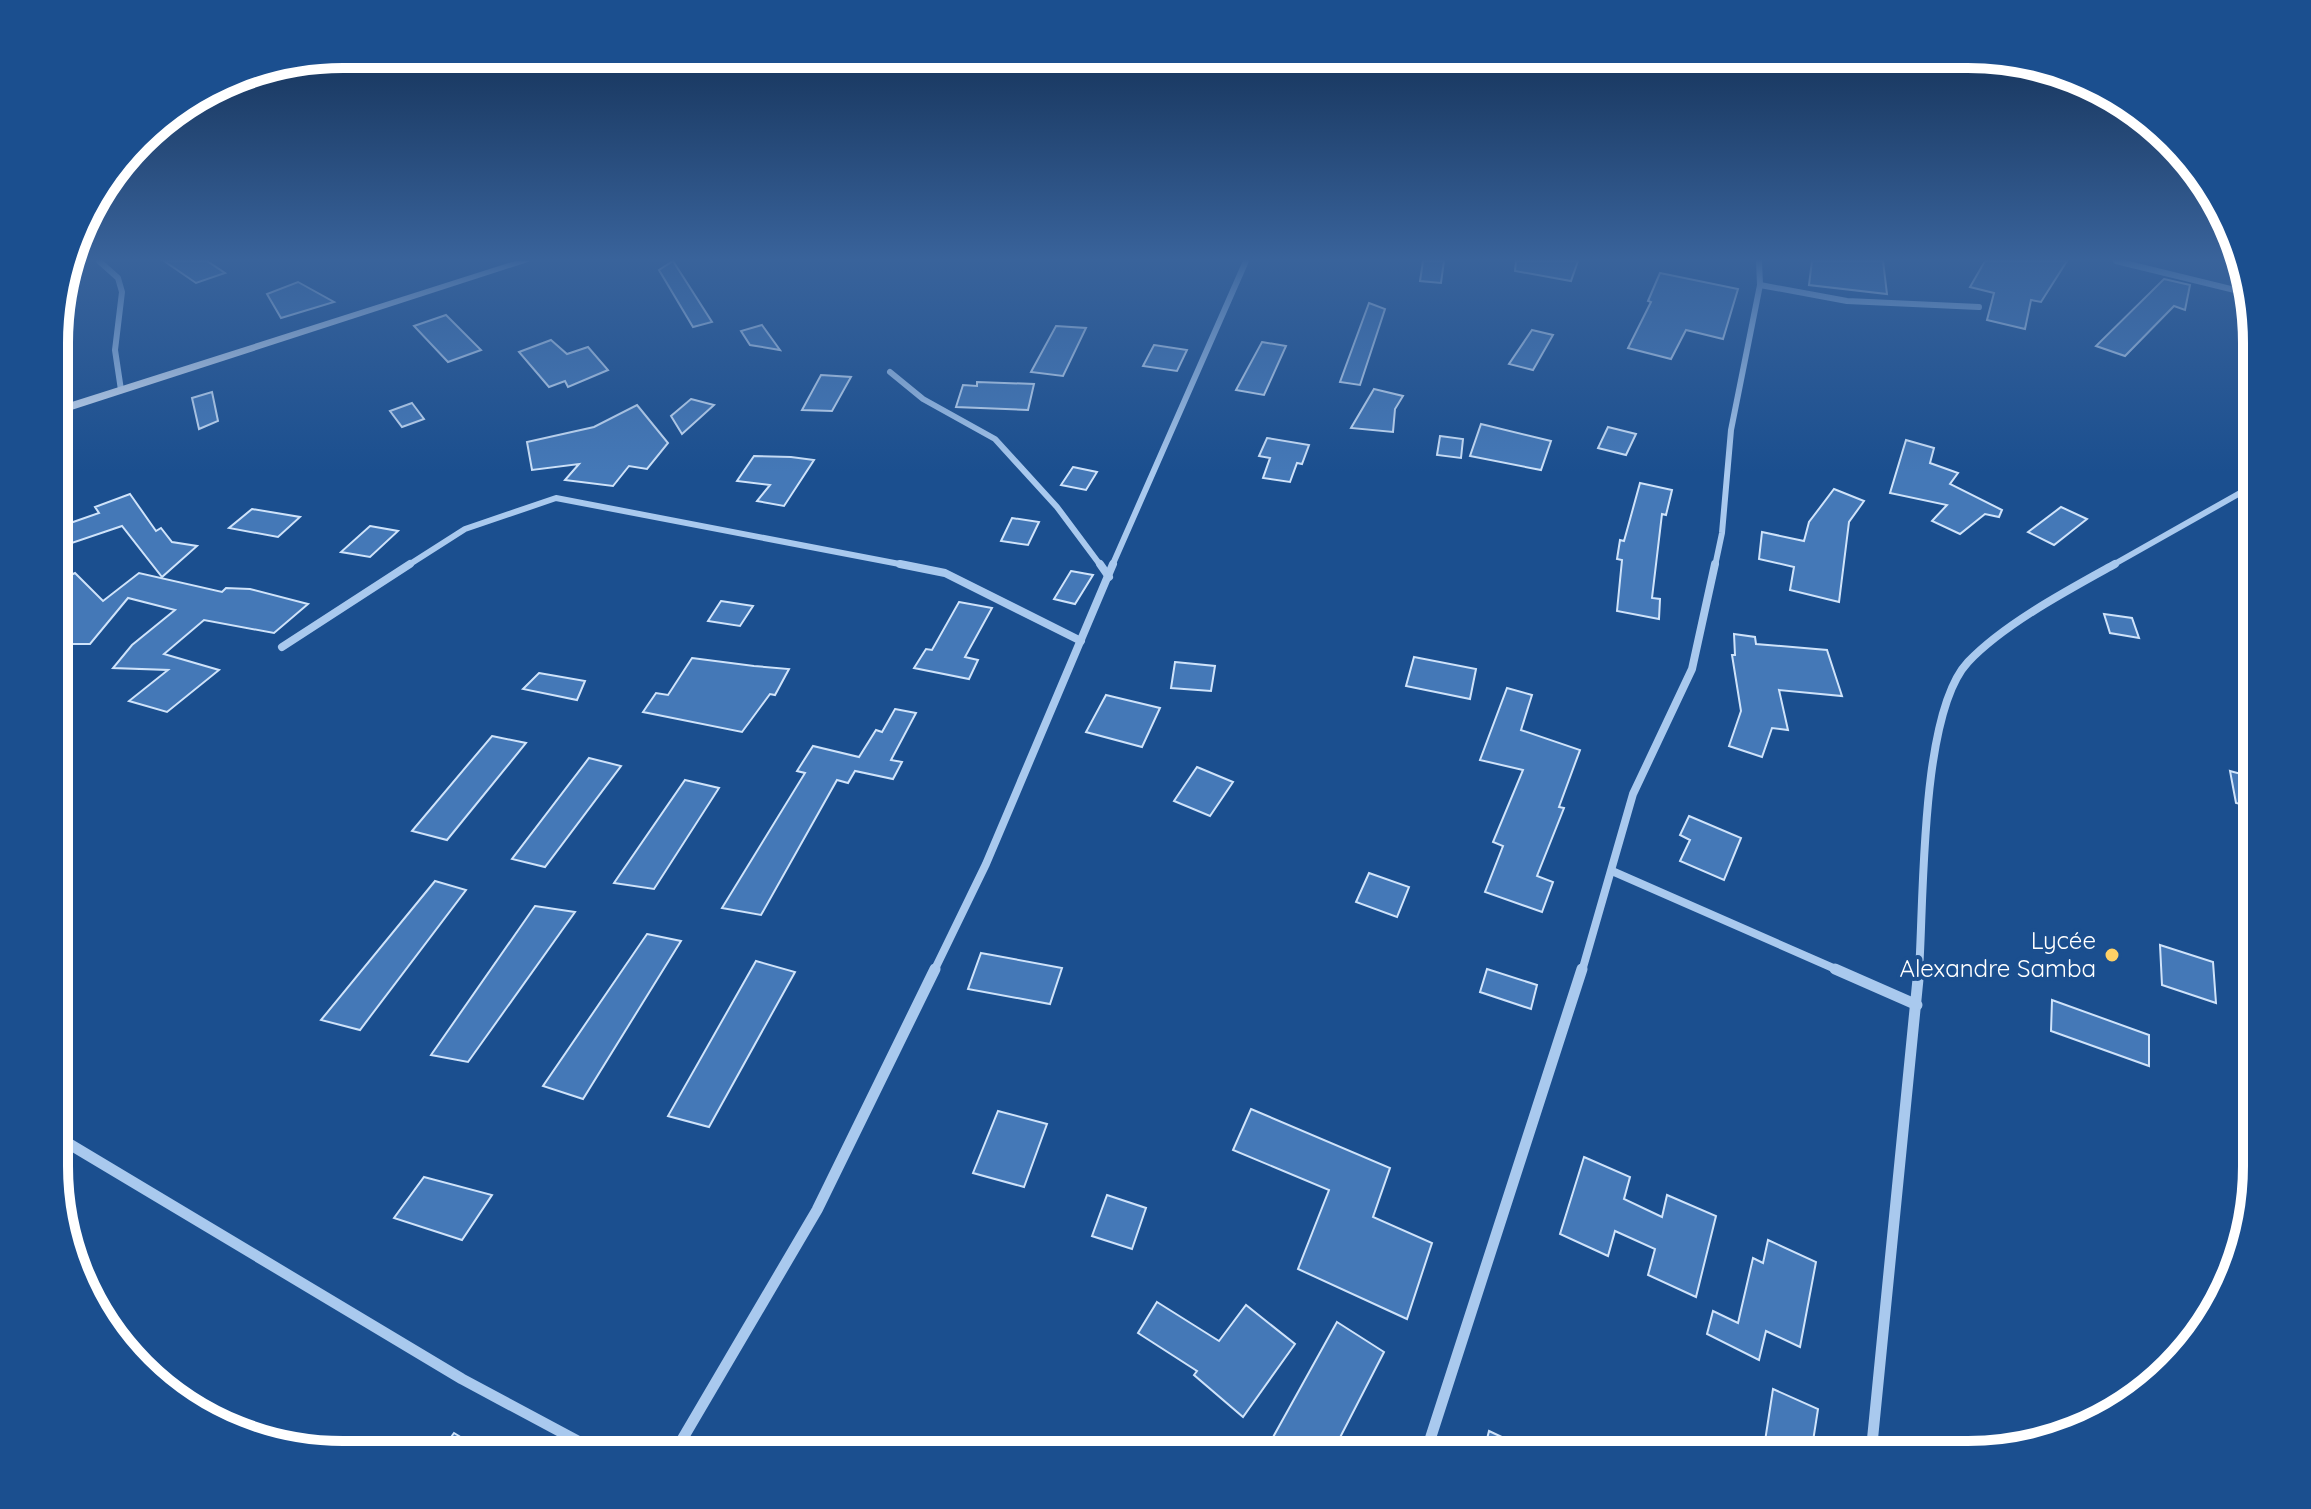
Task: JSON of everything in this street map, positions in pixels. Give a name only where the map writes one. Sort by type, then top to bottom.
[{"type":"street","points":[[116,331],[115,350],[121,390]]},
{"type":"street","points":[[68,407],[305,331]]},
{"type":"street","points":[[681,1441],[817,1210],[986,864],[1215,331]]},
{"type":"street","points":[[1430,1440],[1612,871],[1633,794],[1692,669],[1722,533],[1731,430],[1751,331]]},
{"type":"street","points":[[890,372],[923,399],[995,439],[1057,507],[1109,577]]},
{"type":"street","points":[[1872,1440],[1917,1005],[1932,771],[1946,698],[1967,663],[2078,585],[2242,492]]},
{"type":"street","points":[[282,647],[465,529],[556,498],[945,573],[1081,641]]},
{"type":"street","points":[[1612,871],[1917,1005]]},
{"type":"street","points":[[68,1143],[462,1379],[578,1441]]},
{"type":"building","points":[[419,331],[462,331],[481,350],[448,362]]},
{"type":"building","points":[[741,331],[767,331],[780,350],[750,345]]},
{"type":"building","points":[[1053,331],[1084,331],[1063,376],[1031,372]]},
{"type":"building","points":[[1359,331],[1378,331],[1360,385],[1340,382]]},
{"type":"building","points":[[1531,331],[1553,335],[1533,370],[1509,364]]},
{"type":"building","points":[[1636,331],[1685,331],[1671,359],[1628,348]]},
{"type":"building","points":[[1692,331],[1725,331],[1723,339]]},
{"type":"building","points":[[2111,331],[2149,331],[2125,356],[2096,346]]},
{"type":"building","points":[[551,340],[567,354],[588,347],[608,370],[568,387],[565,381],[549,387],[519,352]]},
{"type":"building","points":[[1262,342],[1286,346],[1264,395],[1236,390]]},
{"type":"building","points":[[1154,345],[1187,350],[1177,371],[1143,366]]},
{"type":"building","points":[[821,375],[851,377],[832,411],[802,410]]},
{"type":"building","points":[[977,382],[1034,384],[1028,410],[956,407],[963,385],[977,386]]},
{"type":"building","points":[[1374,389],[1403,396],[1395,409],[1393,432],[1351,428]]},
{"type":"building","points":[[212,392],[218,421],[199,429],[192,398]]},
{"type":"building","points":[[691,399],[714,405],[682,434],[671,416]]},
{"type":"building","points":[[412,403],[424,419],[402,427],[390,411]]},
{"type":"building","points":[[637,405],[668,443],[647,469],[629,466],[613,486],[565,480],[579,464],[532,470],[527,442],[594,427]]},
{"type":"building","points":[[1481,424],[1551,441],[1541,470],[1470,456]]},
{"type":"building","points":[[1608,427],[1636,434],[1626,455],[1598,448]]},
{"type":"building","points":[[1440,436],[1463,439],[1461,458],[1437,455]]},
{"type":"building","points":[[1267,438],[1309,445],[1302,464],[1297,463],[1290,482],[1263,478],[1270,458],[1259,456]]},
{"type":"building","points":[[1906,440],[1934,448],[1930,463],[1958,473],[1950,484],[2002,510],[1999,517],[1985,514],[1960,534],[1932,521],[1947,505],[1890,493]]},
{"type":"building","points":[[754,456],[814,460],[784,506],[757,501],[770,485],[737,481]]},
{"type":"building","points":[[1073,467],[1097,472],[1086,490],[1061,485]]},
{"type":"building","points":[[1640,483],[1672,490],[1666,515],[1662,514],[1652,598],[1660,599],[1659,619],[1617,611],[1622,560],[1617,559],[1620,540],[1624,541]]},
{"type":"building","points":[[1834,489],[1864,501],[1849,522],[1839,602],[1790,590],[1794,567],[1759,559],[1762,532],[1804,541],[1809,522]]},
{"type":"building","points":[[130,494],[156,531],[161,528],[172,542],[197,546],[162,577],[122,526],[68,544],[68,524],[99,513],[95,507]]},
{"type":"building","points":[[2061,507],[2087,519],[2054,545],[2028,532]]},
{"type":"building","points":[[252,509],[300,517],[278,537],[229,528]]},
{"type":"building","points":[[1012,518],[1039,522],[1028,545],[1001,541]]},
{"type":"building","points":[[370,526],[398,531],[370,557],[341,552]]},
{"type":"building","points":[[1071,571],[1093,575],[1075,604],[1054,599]]},
{"type":"building","points":[[75,573],[103,601],[139,573],[222,592],[226,588],[250,589],[308,604],[274,633],[204,620],[164,654],[219,670],[167,712],[129,701],[168,670],[113,668],[132,645],[175,610],[128,598],[90,644],[68,644],[68,576]]},
{"type":"building","points":[[721,601],[753,606],[740,626],[708,621]]},
{"type":"building","points":[[959,602],[992,608],[965,657],[978,660],[969,679],[914,668],[926,649],[932,650]]},
{"type":"building","points":[[2104,614],[2132,618],[2139,638],[2110,633]]},
{"type":"building","points":[[1734,634],[1755,637],[1756,644],[1827,650],[1842,696],[1779,690],[1788,730],[1772,728],[1762,757],[1729,746],[1741,711],[1732,655],[1735,655]]},
{"type":"building","points":[[1414,657],[1476,669],[1470,699],[1406,686]]},
{"type":"building","points":[[692,658],[789,669],[775,695],[770,694],[742,732],[643,712],[656,693],[668,695]]},
{"type":"building","points":[[1175,662],[1215,666],[1211,691],[1171,688]]},
{"type":"building","points":[[539,673],[585,681],[577,700],[523,689]]},
{"type":"building","points":[[1507,688],[1532,695],[1521,730],[1580,750],[1559,807],[1564,808],[1537,876],[1553,882],[1542,912],[1485,892],[1503,846],[1493,842],[1523,770],[1480,760]]},
{"type":"building","points":[[1106,695],[1160,708],[1142,747],[1086,732]]},
{"type":"building","points":[[895,709],[916,713],[891,760],[902,762],[893,779],[855,771],[848,783],[837,780],[761,915],[722,908],[805,773],[797,771],[813,746],[859,757],[876,730],[882,732]]},
{"type":"building","points":[[492,736],[526,743],[447,840],[412,831]]},
{"type":"building","points":[[589,758],[621,766],[545,867],[512,859]]},
{"type":"building","points":[[1197,767],[1233,782],[1210,816],[1174,801]]},
{"type":"building","points":[[2230,771],[2242,774],[2242,804],[2236,803]]},
{"type":"building","points":[[685,780],[719,788],[654,889],[614,883]]},
{"type":"building","points":[[1689,816],[1741,838],[1724,880],[1680,861],[1690,840],[1680,835]]},
{"type":"building","points":[[1369,873],[1409,887],[1397,917],[1356,902]]},
{"type":"building","points":[[435,881],[466,890],[360,1030],[321,1020]]},
{"type":"building","points":[[535,906],[575,912],[468,1062],[431,1055]]},
{"type":"building","points":[[647,934],[681,941],[583,1099],[543,1086]]},
{"type":"building","points":[[2160,945],[2213,962],[2216,1003],[2162,985]]},
{"type":"building","points":[[981,953],[1062,968],[1050,1004],[968,989]]},
{"type":"building","points":[[756,961],[795,972],[709,1127],[668,1116]]},
{"type":"building","points":[[1487,969],[1537,985],[1531,1009],[1480,992]]},
{"type":"building","points":[[2052,1000],[2149,1035],[2149,1066],[2051,1031]]},
{"type":"building","points":[[1251,1109],[1390,1168],[1373,1217],[1432,1243],[1407,1319],[1298,1269],[1329,1190],[1233,1150]]},
{"type":"building","points":[[998,1111],[1047,1124],[1024,1187],[973,1173]]},
{"type":"building","points":[[1584,1157],[1630,1177],[1624,1199],[1662,1217],[1667,1195],[1716,1216],[1696,1297],[1648,1275],[1655,1249],[1615,1231],[1608,1256],[1560,1234]]},
{"type":"building","points":[[424,1177],[492,1195],[462,1240],[394,1218]]},
{"type":"building","points":[[1107,1195],[1146,1208],[1132,1249],[1092,1236]]},
{"type":"building","points":[[1768,1240],[1816,1262],[1800,1347],[1766,1331],[1759,1360],[1707,1334],[1713,1311],[1738,1323],[1753,1258],[1763,1263]]},
{"type":"building","points":[[1157,1302],[1219,1341],[1246,1305],[1295,1344],[1243,1417],[1194,1375],[1197,1371],[1138,1333]]},
{"type":"building","points":[[1337,1322],[1384,1352],[1339,1440],[1272,1439]]},
{"type":"building","points":[[1773,1389],[1818,1409],[1813,1440],[1765,1440]]},
{"type":"building","points":[[1489,1431],[1509,1440],[1487,1440]]},
{"type":"building","points":[[454,1433],[467,1441],[448,1441]]},
{"type":"place","name":"Lycée Alexandre Samba","points":[[2112,955]]}]
